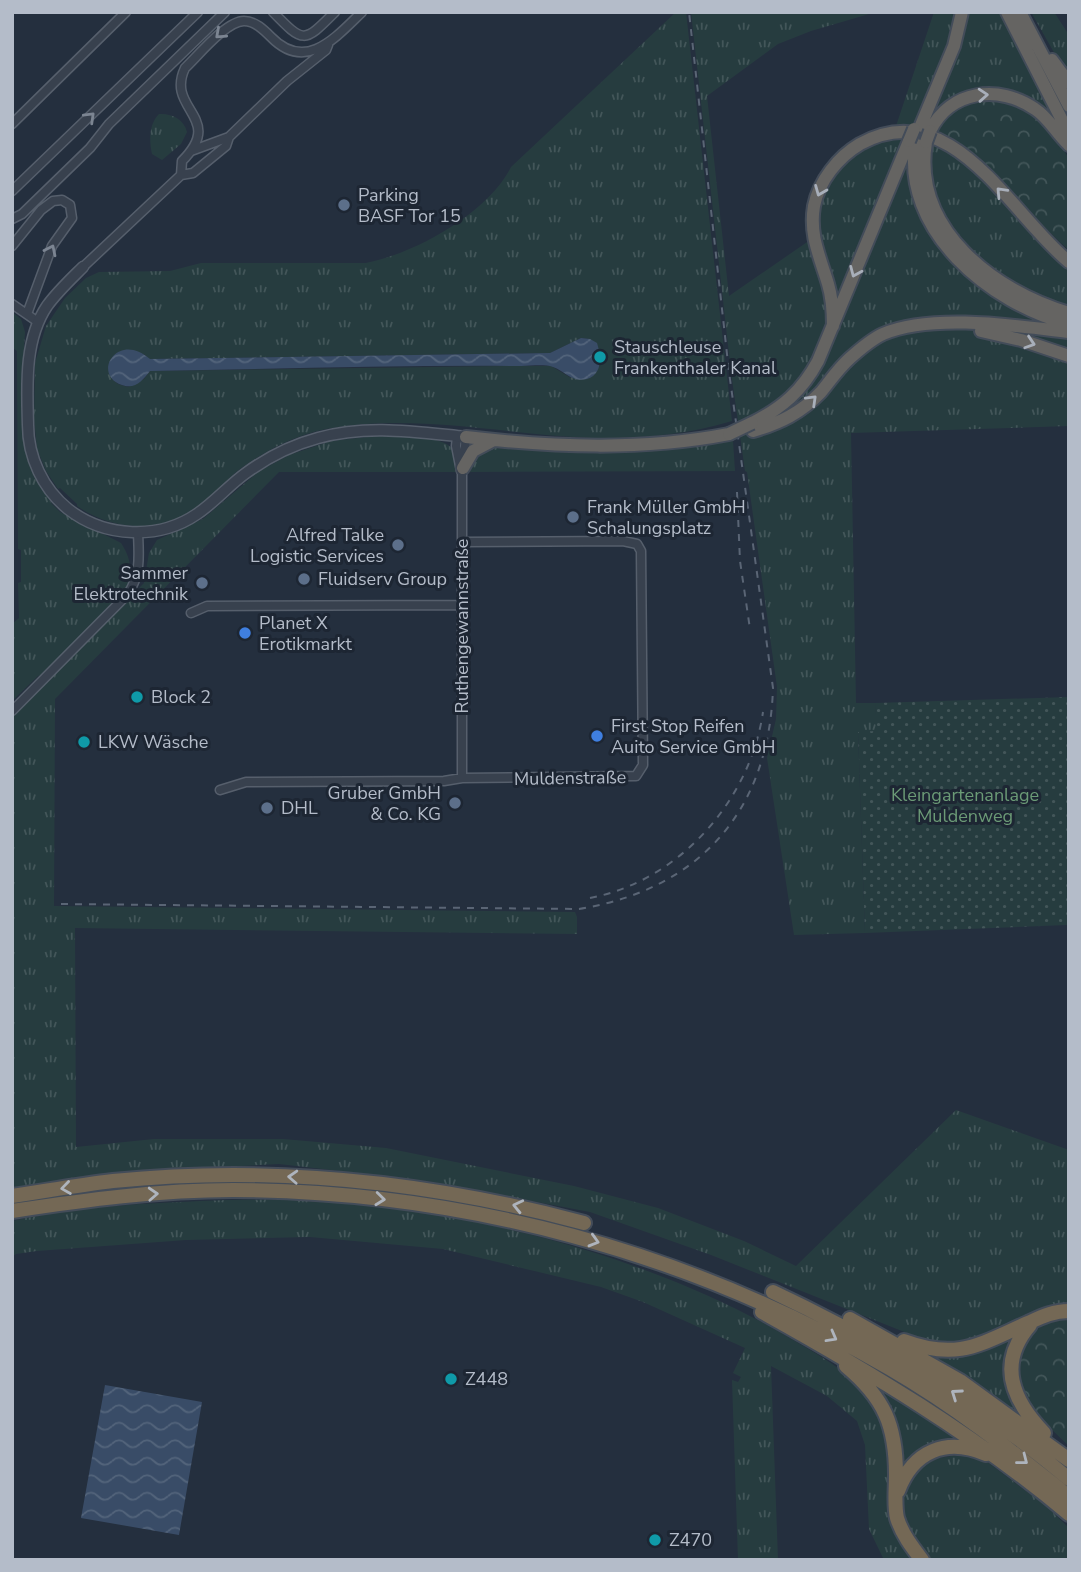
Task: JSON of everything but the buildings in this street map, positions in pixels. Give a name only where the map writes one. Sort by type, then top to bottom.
[{"type":"highway","points":[[752,427],[799,391],[818,361],[919,135],[954,46],[962,12]]},
{"type":"highway","points":[[1007,12],[1069,134]]},
{"type":"highway","points":[[1020,12],[1069,106]]},
{"type":"highway","points":[[1030,31],[1069,82]]},
{"type":"highway","points":[[1069,145],[1034,108],[1013,97],[974,94],[953,103],[919,135],[914,168],[917,188],[928,215],[952,251],[977,277],[1029,310],[1069,324]]},
{"type":"highway","points":[[833,326],[829,285],[813,238],[814,207],[825,178],[840,160],[860,144],[877,137],[899,132],[935,137],[949,143],[968,156],[1047,242],[1069,261]]},
{"type":"highway","points":[[919,135],[925,182],[938,215],[960,246],[994,279],[1033,300],[1069,313]]},
{"type":"highway","points":[[943,324],[1021,340],[1069,356]]},
{"type":"highway","points":[[461,437],[588,446],[655,445],[729,434],[752,427],[773,425],[799,412],[846,362],[874,339],[905,327],[943,324],[1028,327],[1069,332]]},
{"type":"highway","points":[[463,471],[472,451],[494,440]]},
{"type":"highway","points":[[12,1196],[113,1181],[259,1175],[339,1179],[456,1194],[584,1223]]},
{"type":"highway","points":[[12,1211],[120,1196],[232,1190],[333,1194],[420,1203],[504,1218],[600,1243],[703,1278],[818,1329],[891,1369],[998,1441],[1069,1497]]},
{"type":"highway","points":[[703,1278],[721,1292],[910,1396],[1009,1465],[1069,1514]]},
{"type":"highway","points":[[1069,1311],[1051,1313],[988,1342],[955,1349],[926,1348],[873,1330],[802,1298],[773,1292],[823,1315],[911,1364],[998,1423],[1069,1479]]},
{"type":"highway","points":[[1035,1320],[1015,1345],[1010,1367],[1012,1381],[1017,1396],[1031,1417],[1069,1460]]},
{"type":"highway","points":[[873,1330],[960,1381],[1069,1460]]},
{"type":"highway","points":[[821,1345],[872,1390],[890,1422],[895,1443],[895,1509],[911,1545],[922,1560]]},
{"type":"highway","points":[[896,1496],[902,1480],[912,1466],[929,1452],[943,1448],[967,1448],[1009,1465]]},
{"type":"street","points":[[12,124],[126,12]]},
{"type":"street","points":[[12,191],[198,12]]},
{"type":"street","points":[[12,219],[22,214],[71,167],[108,124],[225,12]]},
{"type":"street","points":[[273,12],[294,33],[306,37],[313,34],[335,12]]},
{"type":"street","points":[[181,175],[181,161],[191,152],[229,137],[287,81],[326,50],[362,12]]},
{"type":"street","points":[[191,152],[199,134],[197,120],[188,109],[180,86],[185,68],[227,28],[244,21],[252,23],[263,29],[277,43],[303,53],[328,45]]},
{"type":"street","points":[[229,137],[226,146],[192,173],[181,175],[83,267],[52,299],[38,322],[28,368],[30,446],[44,481],[66,507],[97,525],[138,533],[162,529],[188,520],[262,462],[319,437],[373,430],[461,437]]},
{"type":"street","points":[[12,246],[47,205],[62,200],[70,205],[72,218],[52,246],[27,314]]},
{"type":"street","points":[[12,304],[38,322]]},
{"type":"street","name":"Ruthengewannstraße","points":[[461,437],[462,778]]},
{"type":"street","points":[[12,711],[128,594],[138,577],[138,533]]},
{"type":"street","name":"Muldenstraße","points":[[220,790],[246,782],[636,776],[643,765],[641,551],[637,544],[623,541],[462,542]]},
{"type":"street","points":[[191,613],[206,606],[461,605]]},
{"type":"green space","points":[[676,12],[686,12],[732,421],[680,433],[608,438],[425,424],[392,423],[326,429],[303,435],[270,450],[240,469],[205,502],[190,512],[174,520],[141,526],[125,525],[92,515],[58,489],[46,471],[37,449],[34,419],[35,363],[46,326],[65,298],[86,278],[99,272],[170,271],[201,263],[366,263],[386,258],[428,240],[468,215],[486,200],[511,167]],"holes":[[[581,338],[590,339],[571,378],[551,366],[506,366],[150,371],[144,379],[128,387],[112,379],[144,354],[149,359],[550,353]]]},
{"type":"green space","points":[[691,12],[876,12],[811,31],[778,44],[707,96],[729,296],[813,238],[817,195],[860,144],[896,126],[934,12],[958,12],[909,154],[909,178],[919,215],[944,251],[977,285],[1037,320],[1037,333],[1069,336],[1069,426],[851,433],[856,703],[875,703],[877,731],[858,733],[865,933],[794,935],[767,758],[776,719],[777,687],[731,372]]},
{"type":"green space","points":[[968,12],[1000,12],[1049,111],[1047,113],[1018,95],[987,88],[958,95],[930,117],[953,65]]},
{"type":"green space","points":[[1031,12],[1054,12],[1069,35],[1069,72],[1056,56]]},
{"type":"green space","points":[[984,99],[1011,105],[1034,117],[1053,136],[1069,159],[1069,250],[973,154],[937,133],[956,110]]},
{"type":"green space","points":[[159,114],[176,118],[187,132],[181,144],[162,160],[152,154],[150,143],[152,127]]},
{"type":"green space","points":[[934,142],[970,167],[1069,269],[1069,306],[1018,284],[992,267],[951,223],[938,198],[931,170]]},
{"type":"green space","points":[[12,312],[21,319],[25,332],[22,379],[23,439],[36,479],[60,512],[121,543],[130,563],[130,577],[121,596],[46,673],[38,676],[12,701],[12,624],[19,618],[21,550],[18,549],[17,351],[12,347]]},
{"type":"green space","points":[[386,435],[441,441],[452,449],[456,472],[279,472],[55,699],[54,906],[575,912],[577,934],[75,928],[76,1147],[154,1139],[283,1139],[386,1148],[574,1186],[658,1208],[744,1241],[796,1266],[956,1110],[1069,1150],[1069,1304],[1050,1305],[971,1341],[927,1341],[711,1255],[590,1212],[427,1181],[279,1164],[124,1172],[12,1189],[12,714],[144,583],[149,553],[157,540],[203,519],[258,472],[289,455],[331,441]]},
{"type":"green space","points":[[733,441],[735,471],[469,472],[469,462],[488,447],[602,452]]},
{"type":"green space","name":"Kleingartenanlage Muldenweg","points":[[1069,697],[1067,925],[865,933],[858,732],[876,731],[875,703]]},
{"type":"green space","points":[[227,1200],[318,1200],[437,1215],[560,1243],[680,1284],[736,1309],[813,1351],[860,1386],[878,1409],[886,1428],[889,1492],[905,1495],[914,1475],[932,1459],[964,1454],[986,1461],[1046,1506],[1069,1528],[1069,1560],[884,1560],[869,1529],[865,1445],[857,1421],[827,1396],[771,1366],[778,1560],[738,1560],[732,1380],[738,1382],[741,1377],[733,1373],[745,1348],[643,1302],[601,1287],[443,1249],[310,1237],[186,1240],[37,1251],[12,1257],[12,1221],[92,1208]]},
{"type":"green space","points":[[1052,1319],[1069,1319],[1069,1446],[1036,1412],[1020,1384],[1017,1370],[1019,1355],[1026,1340]]},
{"type":"green space","points":[[1016,1332],[1021,1415],[925,1352]]},
{"type":"green space","points":[[869,1378],[963,1439],[904,1471]]},
{"type":"water","points":[[581,338],[597,343],[600,359],[596,373],[582,380],[542,365],[150,371],[141,381],[131,386],[113,380],[109,373],[112,357],[127,349],[138,351],[150,359],[550,353]]},
{"type":"water","points":[[105,1385],[202,1402],[179,1535],[81,1518]]},
{"type":"railway","points":[[61,904],[579,909],[622,899],[660,883],[693,862],[720,837],[742,806],[758,771],[769,732],[773,688],[729,372],[689,12]]},
{"type":"railway","points":[[737,492],[740,561],[750,629]]},
{"type":"railway","points":[[590,898],[622,889],[653,874],[680,855],[705,832],[726,805],[743,776],[755,745],[763,712]]},
{"type":"place","name":"Parking BASF Tor 15","points":[[344,205]]},
{"type":"place","name":"Stauschleuse Frankenthaler Kanal","points":[[600,357]]},
{"type":"place","name":"Frank Müller GmbH Schalungsplatz","points":[[573,517]]},
{"type":"place","name":"Alfred Talke Logistic Services","points":[[398,545]]},
{"type":"place","name":"Fluidserv Group","points":[[304,579]]},
{"type":"place","name":"Sammer Elektrotechnik","points":[[202,583]]},
{"type":"place","name":"Planet X Erotikmarkt","points":[[245,633]]},
{"type":"place","name":"Block 2","points":[[137,697]]},
{"type":"place","name":"First Stop Reifen Auito Service GmbH","points":[[597,736]]},
{"type":"place","name":"LKW Wäsche","points":[[84,742]]},
{"type":"place","name":"Gruber GmbH & Co. KG","points":[[455,803]]},
{"type":"place","name":"DHL","points":[[267,808]]},
{"type":"place","name":"Z448","points":[[451,1379]]},
{"type":"place","name":"Z470","points":[[655,1540]]}]
